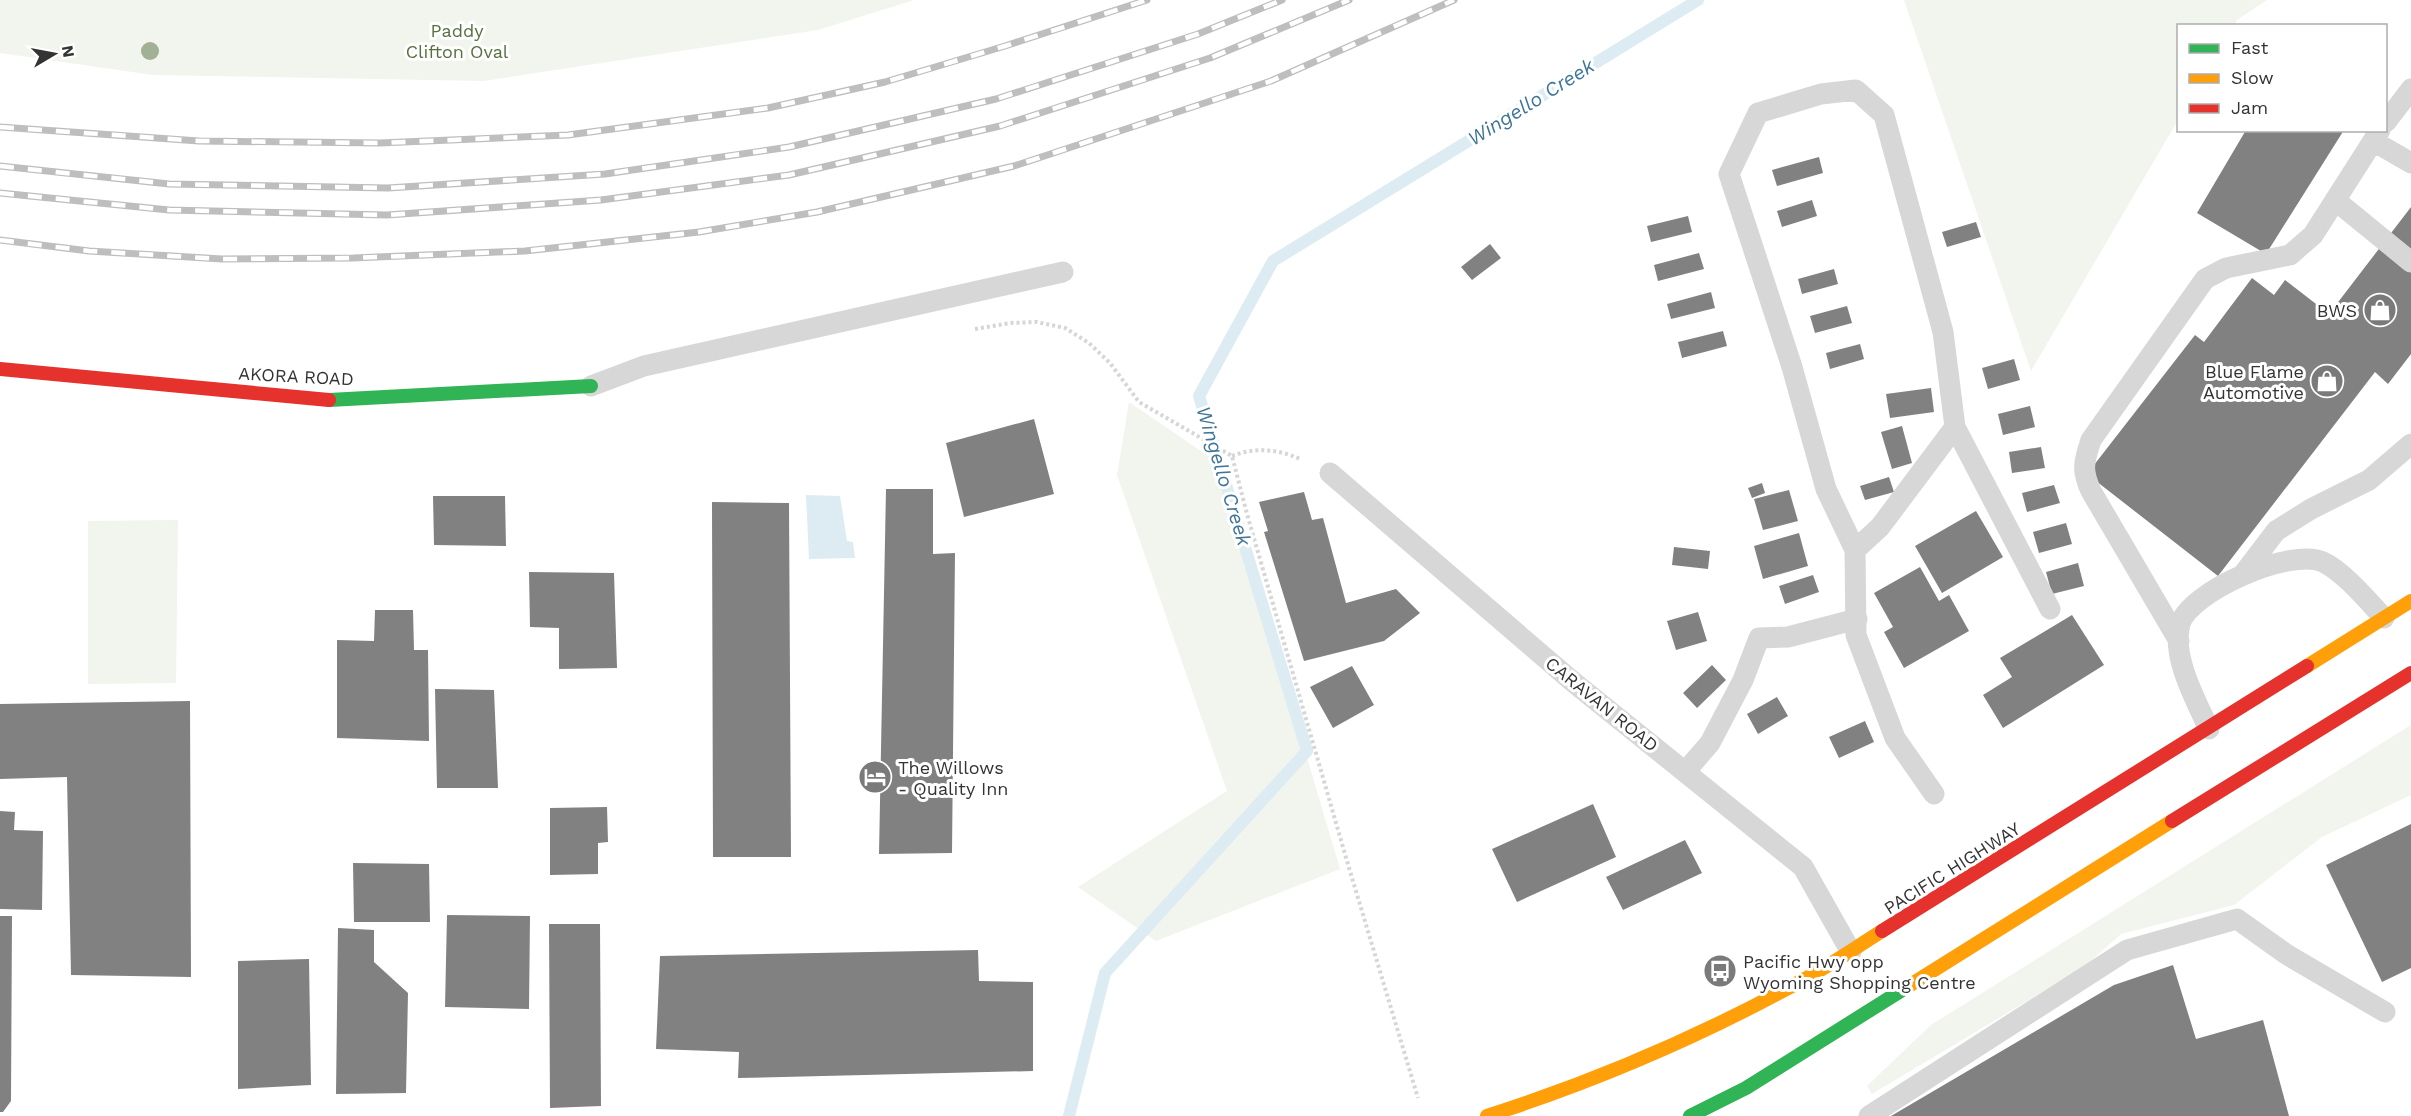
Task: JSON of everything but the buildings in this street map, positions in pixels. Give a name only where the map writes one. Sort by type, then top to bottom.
[{"type":"main road","name":"AKORA ROAD","points":[[0,369],[324,400],[591,386]]},
{"type":"main road","name":"PACIFIC HIGHWAY","points":[[1487,1116],[1590,1080],[1663,1050],[1750,1009],[1851,952],[2411,601]]},
{"type":"main road","points":[[1690,1116],[1775,1071],[2411,673]]},
{"type":"lane","points":[[2387,119],[2411,89]]},
{"type":"lane","points":[[1934,794],[1895,738],[1856,635],[1855,550],[1826,489],[1792,367],[1729,174],[1758,112],[1821,94],[1856,90],[1884,115],[1943,332],[1955,427],[2050,609]]},
{"type":"lane","points":[[2179,641],[2091,491],[2083,465],[2091,440],[2205,279],[2226,268],[2290,255],[2313,235],[2376,136],[2411,163]]},
{"type":"lane","points":[[2335,200],[2411,262]]},
{"type":"lane","points":[[591,386],[644,366],[1063,272]]},
{"type":"lane","points":[[1855,550],[1880,527],[1955,427]]},
{"type":"lane","points":[[2244,574],[2276,531],[2311,509],[2369,480],[2411,444]]},
{"type":"lane","name":"CARAVAN ROAD","points":[[1330,473],[1572,681],[1803,867],[1851,952]]},
{"type":"lane","points":[[2209,729],[2186,680],[2179,641],[2180,624],[2188,608],[2244,574],[2276,562],[2303,559],[2323,562],[2354,587],[2384,618]]},
{"type":"lane","points":[[1685,772],[1710,743],[1743,680],[1759,638],[1788,637],[1857,619]]},
{"type":"lane","points":[[1869,1116],[2127,950],[2236,919],[2286,954],[2385,1012]]},
{"type":"path","points":[[963,330],[1010,323],[1037,322],[1065,328],[1089,343],[1110,363],[1139,402],[1232,456],[1339,834],[1418,1098]]},
{"type":"path","points":[[1232,456],[1250,449],[1284,452],[1330,473]]},
{"type":"green space","name":"Paddy Clifton Oval","points":[[0,0],[914,0],[818,30],[484,81],[153,75],[0,53]]},
{"type":"green space","points":[[1904,0],[2267,0],[2235,24],[2177,24],[2177,122],[2031,371]]},
{"type":"green space","points":[[1129,402],[1220,464],[1340,869],[1156,941],[1078,887],[1227,791],[1117,475]]},
{"type":"green space","points":[[178,520],[176,683],[88,684],[88,521]]},
{"type":"green space","points":[[2411,725],[2411,795],[2322,837],[2234,905],[2121,934],[2084,967],[1872,1094],[1867,1086],[1931,1025]]},
{"type":"shaded area","points":[[806,495],[840,496],[847,541],[853,542],[855,558],[809,559]]},
{"type":"waterway","name":"Wingello Creek","points":[[1069,1116],[1105,973],[1307,751],[1199,396],[1273,261],[1698,0]]},
{"type":"railway","points":[[0,127],[199,141],[380,143],[568,135],[768,108],[885,82],[1147,0]]},
{"type":"railway","points":[[0,166],[169,184],[388,188],[605,174],[789,147],[996,99],[1198,34],[1282,0]]},
{"type":"railway","points":[[0,193],[169,210],[387,215],[601,200],[789,175],[1000,126],[1210,58],[1349,0]]},
{"type":"railway","points":[[0,240],[89,251],[222,259],[353,258],[525,251],[699,232],[817,212],[1014,166],[1271,81],[1454,0]]},
{"type":"traffic: fast","points":[[329,400],[591,386]]},
{"type":"traffic: fast","points":[[1690,1116],[1746,1088],[1907,987]]},
{"type":"traffic: slow","points":[[2307,666],[2411,601]]},
{"type":"traffic: slow","points":[[1907,987],[2172,821]]},
{"type":"traffic: slow","points":[[1487,1116],[1568,1088],[1686,1039],[1801,981],[1882,931]]},
{"type":"traffic: jam","points":[[0,369],[329,400]]},
{"type":"traffic: jam","points":[[1882,931],[2307,666]]},
{"type":"traffic: jam","points":[[2172,821],[2411,673]]},
{"type":"place","name":"BWS","points":[[2380,310]]},
{"type":"place","name":"Blue Flame Automotive","points":[[2327,381]]},
{"type":"place","name":"The Willows - Quality Inn","points":[[875,777]]},
{"type":"place","name":"Pacific Hwy opp Wyoming Shopping Centre","points":[[1720,971]]}]
